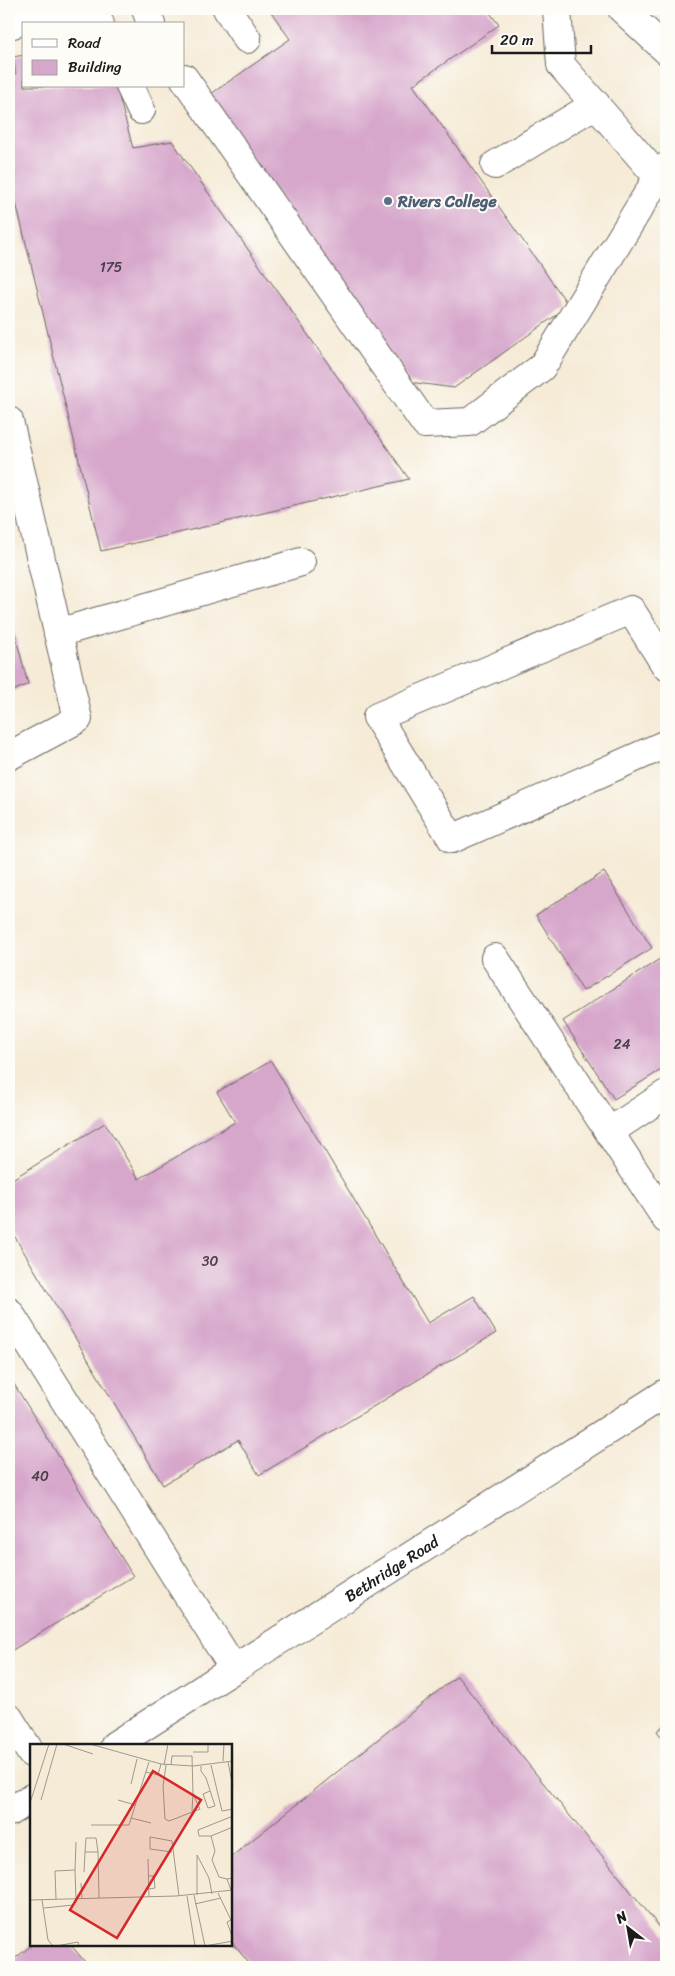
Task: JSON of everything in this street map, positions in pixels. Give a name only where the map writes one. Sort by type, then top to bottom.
[{"type":"street","points":[[9,25],[65,9]]},
{"type":"street","points":[[73,9],[96,22]]},
{"type":"street","points":[[146,9],[150,22]]},
{"type":"street","points":[[226,9],[247,40]]},
{"type":"street","points":[[185,79],[425,424],[470,422],[542,367],[662,172],[561,65],[557,9]]},
{"type":"street","points":[[622,9],[666,50]]},
{"type":"street","points":[[495,165],[596,104]]},
{"type":"street","points":[[9,421],[14,466],[58,633],[78,719],[9,756]]},
{"type":"street","points":[[58,633],[301,562]]},
{"type":"street","points":[[666,666],[631,610],[377,717],[452,839],[666,744]]},
{"type":"street","points":[[495,958],[666,1219]]},
{"type":"street","points":[[609,1132],[666,1094]]},
{"type":"street","points":[[9,1312],[234,1669]]},
{"type":"street","name":"Bethridge Road","points":[[117,1744],[666,1393]]},
{"type":"street","points":[[9,1718],[30,1751]]},
{"type":"street","points":[[9,1812],[30,1799]]},
{"type":"building","name":"Rivers College","points":[[269,9],[487,9],[499,25],[413,85],[569,306],[454,388],[409,382],[208,96],[290,39]]},
{"type":"building","points":[[22,55],[22,88],[117,88],[133,148],[172,141],[409,479],[101,551],[9,174],[9,76],[16,74],[13,57]]},
{"type":"building","points":[[9,611],[28,684],[9,693]]},
{"type":"building","points":[[604,872],[652,948],[583,991],[536,915]]},
{"type":"building","points":[[666,955],[666,1067],[614,1099],[563,1021]]},
{"type":"building","points":[[271,1061],[428,1323],[474,1296],[496,1333],[259,1475],[238,1440],[163,1485],[9,1227],[9,1181],[105,1123],[139,1179],[235,1122],[217,1092]]},
{"type":"building","points":[[9,1376],[133,1576],[11,1651],[9,1647]]},
{"type":"building","points":[[457,1676],[666,1935],[666,1967],[252,1967],[232,1942],[232,1856]]},
{"type":"building","points":[[666,1724],[666,1743],[657,1731]]},
{"type":"building","points":[[31,1946],[72,1946],[89,1967],[9,1967],[9,1963]]},
{"type":"place","name":"Rivers College","points":[[388,201]]}]
